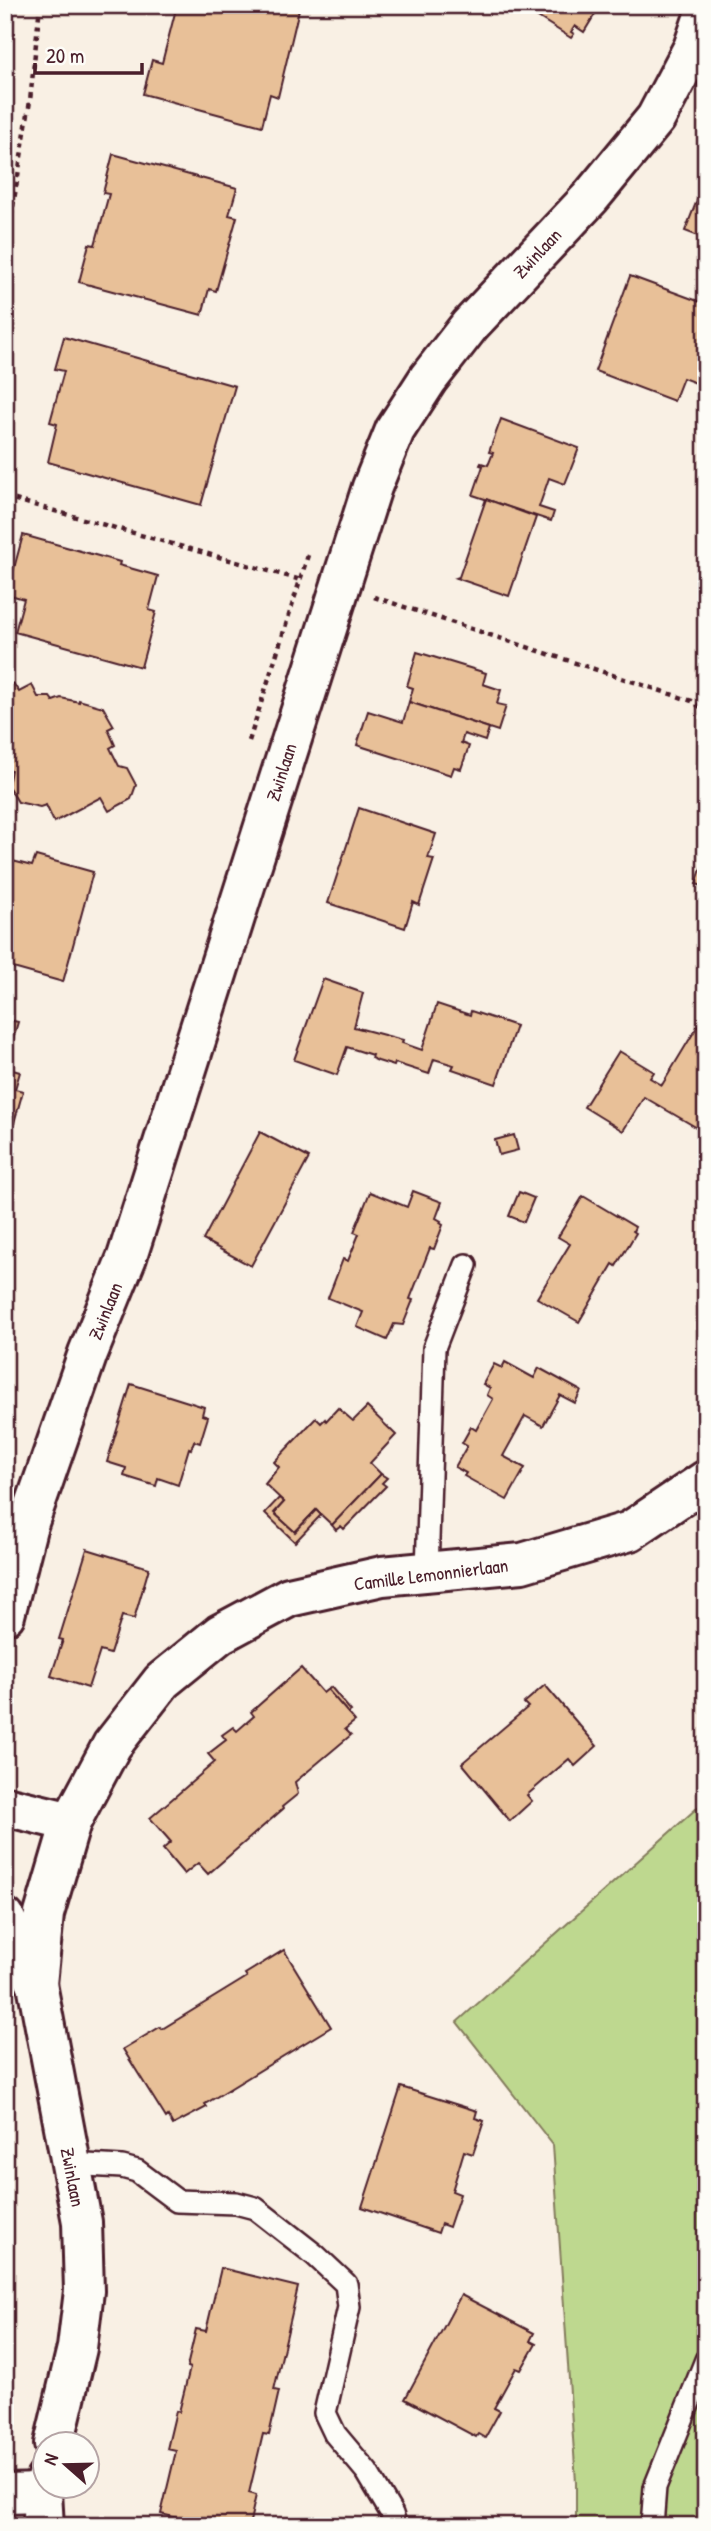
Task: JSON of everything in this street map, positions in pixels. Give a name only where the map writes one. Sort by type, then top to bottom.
[{"type":"street","name":"Zwinlaan","points":[[5,1615],[27,1528],[88,1353],[127,1257],[372,487],[395,430],[428,379],[470,325],[590,198],[656,118],[693,48],[706,10]]},
{"type":"street","name":"Camille Lemonnierlaan","points":[[37,1984],[44,1914],[71,1822],[112,1745],[162,1681],[220,1634],[289,1597],[382,1576],[522,1563],[630,1531],[706,1480]]},
{"type":"street","points":[[5,1807],[71,1822]]},
{"type":"street","name":"Zwinlaan","points":[[5,1918],[37,1984],[82,2222],[84,2291],[77,2348],[57,2430]]},
{"type":"street","points":[[5,2494],[32,2497]]},
{"type":"lane","points":[[426,1572],[434,1348],[466,1265]]},
{"type":"lane","points":[[69,2164],[122,2167],[137,2171],[177,2201],[236,2203],[255,2208],[315,2255],[346,2284],[349,2307],[325,2413],[335,2434],[367,2472],[392,2514],[396,2526]]},
{"type":"lane","points":[[652,2526],[655,2487],[706,2360]]},
{"type":"path","points":[[5,256],[30,101],[40,5]]},
{"type":"green space","points":[[706,1800],[706,2526],[576,2526],[576,2482],[553,2145],[457,2022]]},
{"type":"building","points":[[177,5],[300,5],[278,97],[270,94],[262,126],[143,94],[152,60],[162,63]]},
{"type":"building","points":[[519,5],[592,5],[598,9],[584,32],[575,26],[571,38]]},
{"type":"building","points":[[113,154],[237,188],[229,215],[237,217],[216,291],[209,289],[202,315],[79,282],[89,244],[95,245],[109,194],[103,193]]},
{"type":"building","points":[[706,177],[706,239],[685,231]]},
{"type":"building","points":[[630,276],[706,304],[706,383],[701,385],[683,378],[674,401],[595,371]]},
{"type":"building","points":[[64,337],[235,386],[201,505],[48,462],[57,424],[50,422],[64,371],[55,369]]},
{"type":"building","points":[[501,419],[579,448],[565,484],[549,478],[539,507],[554,512],[551,521],[473,495],[483,466],[480,465],[488,465],[493,453],[489,452]]},
{"type":"building","points":[[486,499],[536,517],[509,596],[456,578],[459,577]]},
{"type":"building","points":[[23,535],[120,562],[119,565],[158,576],[149,610],[156,612],[141,667],[15,632],[24,599],[7,594]]},
{"type":"building","points":[[417,652],[486,673],[483,684],[501,690],[497,704],[506,706],[498,731],[409,702],[413,688],[407,686]]},
{"type":"building","points":[[13,683],[19,692],[32,685],[38,697],[50,697],[53,701],[61,698],[79,700],[103,707],[114,726],[108,729],[115,745],[110,748],[119,766],[127,768],[136,785],[131,799],[109,811],[101,797],[54,822],[46,805],[40,807],[18,802],[8,786],[11,770],[5,768],[5,684],[6,687]]},
{"type":"building","points":[[409,702],[489,728],[485,741],[464,734],[461,743],[469,746],[461,769],[454,767],[451,775],[357,745],[368,711],[403,722]]},
{"type":"building","points":[[359,808],[436,834],[428,858],[434,859],[419,905],[413,902],[405,928],[328,903]]},
{"type":"building","points":[[706,854],[706,887],[696,884]]},
{"type":"building","points":[[36,856],[93,872],[63,982],[6,966],[8,955],[5,954],[5,859],[32,866]]},
{"type":"building","points":[[323,979],[363,993],[354,1027],[403,1040],[402,1043],[422,1050],[437,1004],[470,1015],[471,1011],[516,1026],[496,1084],[452,1069],[454,1065],[434,1059],[429,1074],[395,1063],[394,1066],[378,1061],[371,1058],[372,1055],[347,1047],[337,1075],[294,1060]]},
{"type":"building","points":[[706,1012],[706,1133],[644,1097],[623,1131],[584,1107],[619,1051],[654,1072],[650,1078],[662,1085]]},
{"type":"building","points":[[5,1019],[18,1022],[5,1066]]},
{"type":"building","points":[[5,1068],[20,1072],[15,1089],[23,1091],[5,1155]]},
{"type":"building","points":[[260,1132],[309,1158],[251,1266],[203,1240]]},
{"type":"building","points":[[514,1135],[518,1150],[499,1155],[495,1140]]},
{"type":"building","points":[[413,1191],[442,1202],[436,1218],[443,1225],[434,1249],[430,1248],[403,1325],[394,1324],[387,1340],[357,1327],[363,1312],[328,1298],[343,1259],[348,1261],[359,1234],[354,1232],[370,1192],[407,1207]]},
{"type":"building","points":[[519,1192],[534,1198],[524,1222],[509,1216]]},
{"type":"building","points":[[583,1196],[635,1227],[633,1231],[636,1233],[616,1266],[613,1264],[579,1322],[537,1298],[570,1244],[558,1237]]},
{"type":"building","points":[[505,1362],[534,1378],[539,1368],[581,1391],[575,1403],[560,1395],[543,1426],[525,1416],[503,1456],[525,1468],[507,1500],[464,1476],[466,1473],[455,1467],[467,1446],[462,1443],[471,1427],[476,1430],[493,1399],[487,1395],[490,1388],[483,1384],[494,1364],[502,1368]]},
{"type":"building","points":[[131,1384],[204,1407],[202,1415],[208,1417],[200,1443],[194,1441],[191,1449],[189,1448],[178,1485],[158,1478],[156,1486],[124,1476],[126,1468],[107,1462]]},
{"type":"building","points":[[367,1407],[396,1435],[370,1463],[381,1474],[332,1525],[316,1510],[295,1532],[274,1513],[284,1502],[265,1484],[279,1467],[274,1462],[316,1418],[321,1423],[325,1419],[326,1421],[338,1408],[353,1421]]},
{"type":"building","points":[[381,1474],[387,1478],[382,1483],[386,1486],[344,1529],[341,1526],[336,1530],[332,1525]]},
{"type":"building","points":[[279,1498],[284,1502],[274,1513],[295,1532],[316,1510],[321,1515],[295,1542],[265,1513]]},
{"type":"building","points":[[87,1549],[149,1568],[134,1619],[122,1616],[110,1654],[100,1651],[88,1688],[51,1676],[63,1640],[59,1639]]},
{"type":"building","points":[[301,1668],[323,1693],[328,1689],[355,1721],[345,1729],[351,1735],[295,1782],[298,1794],[282,1807],[283,1809],[208,1874],[198,1863],[184,1874],[163,1849],[171,1842],[150,1818],[215,1762],[208,1754],[226,1740],[222,1735],[233,1727],[237,1731],[254,1716],[251,1712]]},
{"type":"building","points":[[545,1685],[597,1746],[575,1766],[569,1759],[527,1795],[532,1801],[510,1821],[462,1763],[528,1707],[524,1703]]},
{"type":"building","points":[[331,1687],[351,1711],[348,1713],[328,1690]]},
{"type":"building","points":[[284,1950],[331,2027],[205,2104],[207,2107],[173,2125],[123,2049],[160,2027],[162,2029],[247,1977],[245,1974]]},
{"type":"building","points":[[401,2087],[477,2111],[475,2118],[484,2121],[473,2154],[464,2151],[452,2191],[460,2194],[449,2227],[441,2224],[438,2233],[362,2207]]},
{"type":"building","points":[[221,2268],[298,2287],[274,2390],[279,2391],[269,2435],[263,2434],[249,2493],[256,2495],[249,2526],[224,2526],[200,2520],[199,2523],[161,2514],[176,2451],[167,2449],[190,2368],[187,2367],[196,2329],[206,2331]]},
{"type":"building","points":[[461,2295],[534,2333],[530,2341],[536,2344],[521,2370],[516,2368],[494,2408],[500,2411],[485,2438],[478,2434],[476,2437],[405,2399]]}]
